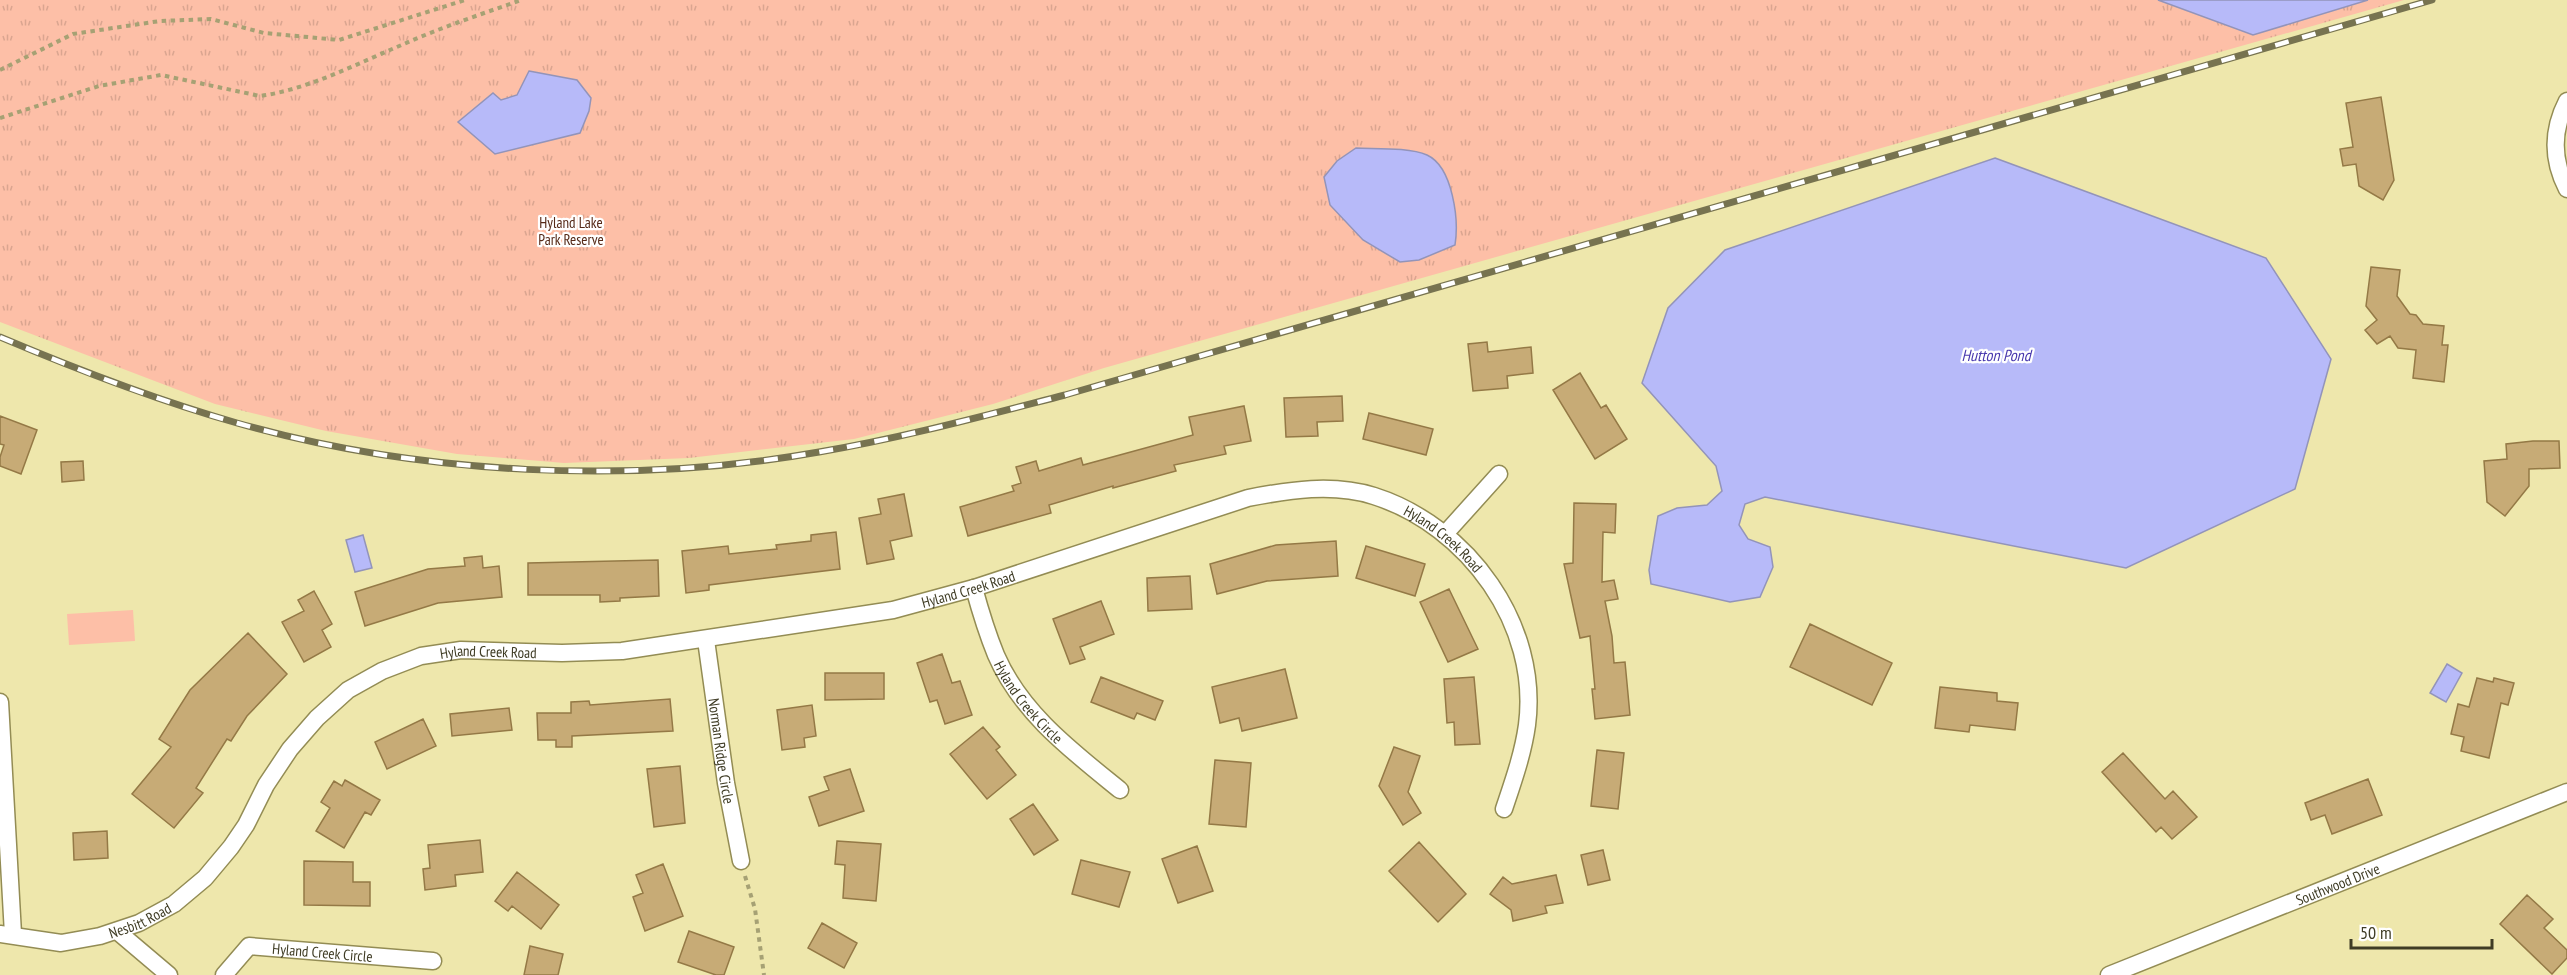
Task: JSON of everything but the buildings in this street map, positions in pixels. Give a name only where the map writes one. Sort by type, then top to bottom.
[{"type":"street","points":[[2567,102],[2558,120],[2555,149],[2560,176],[2567,189]]},
{"type":"street","points":[[1445,534],[1499,474]]},
{"type":"street","name":"Hyland Creek Road","points":[[246,825],[266,785],[290,749],[317,718],[348,690],[382,671],[421,657],[461,650],[562,653],[610,651],[706,640],[893,610],[974,588],[1248,498],[1289,490],[1331,489],[1373,496],[1413,512],[1445,534],[1478,565],[1502,601],[1519,641],[1526,681],[1527,724],[1518,766],[1504,809]]},
{"type":"street","name":"Hyland Creek Circle","points":[[974,588],[996,655],[1019,696],[1049,732],[1120,790]]},
{"type":"street","name":"Norman Ridge Circle","points":[[706,640],[726,783],[741,861]]},
{"type":"street","points":[[0,702],[7,934]]},
{"type":"street","name":"Southwood Drive","points":[[2109,975],[2567,792]]},
{"type":"street","name":"Nesbitt Road","points":[[7,934],[61,943],[100,936],[139,923],[174,904],[205,878],[246,825]]},
{"type":"street","points":[[117,931],[169,975]]},
{"type":"street","name":"Hyland Creek Circle","points":[[224,975],[249,946],[434,961]]},
{"type":"path","points":[[0,70],[73,34],[160,21],[211,19],[264,33],[339,40],[465,0]]},
{"type":"path","points":[[0,118],[99,86],[161,75],[260,96],[275,94],[319,79],[433,31],[521,0]]},
{"type":"path","points":[[741,861],[755,909],[764,975]]},
{"type":"green space","name":"Hyland Lake Park Reserve","points":[[0,0],[2404,0],[1104,368],[993,404],[854,439],[689,458],[564,463],[457,454],[326,431],[215,404],[0,322]]},
{"type":"green space","points":[[133,610],[135,641],[69,645],[67,614]]},
{"type":"water","points":[[2158,0],[2368,0],[2253,35]]},
{"type":"water","points":[[529,71],[577,80],[591,98],[589,111],[580,133],[495,154],[458,122],[493,93],[501,100],[517,95]]},
{"type":"water","points":[[1356,148],[1420,152],[1436,161],[1443,171],[1452,195],[1456,222],[1455,245],[1419,260],[1400,262],[1363,240],[1330,205],[1324,177],[1337,161]]},
{"type":"water","name":"Hutton Pond","points":[[1995,158],[2266,258],[2331,359],[2295,489],[2126,568],[1765,497],[1745,504],[1739,525],[1748,539],[1770,547],[1773,567],[1760,597],[1730,602],[1651,584],[1649,570],[1658,516],[1677,508],[1707,505],[1722,491],[1716,466],[1642,383],[1668,308],[1725,250]]},
{"type":"water","points":[[363,535],[372,568],[355,572],[346,540]]},
{"type":"water","points":[[2447,664],[2462,673],[2446,702],[2430,693]]},
{"type":"railway","points":[[0,337],[117,384],[207,414],[307,441],[379,454],[452,464],[601,471],[675,469],[748,462],[881,440],[1065,395],[2432,0]]}]
